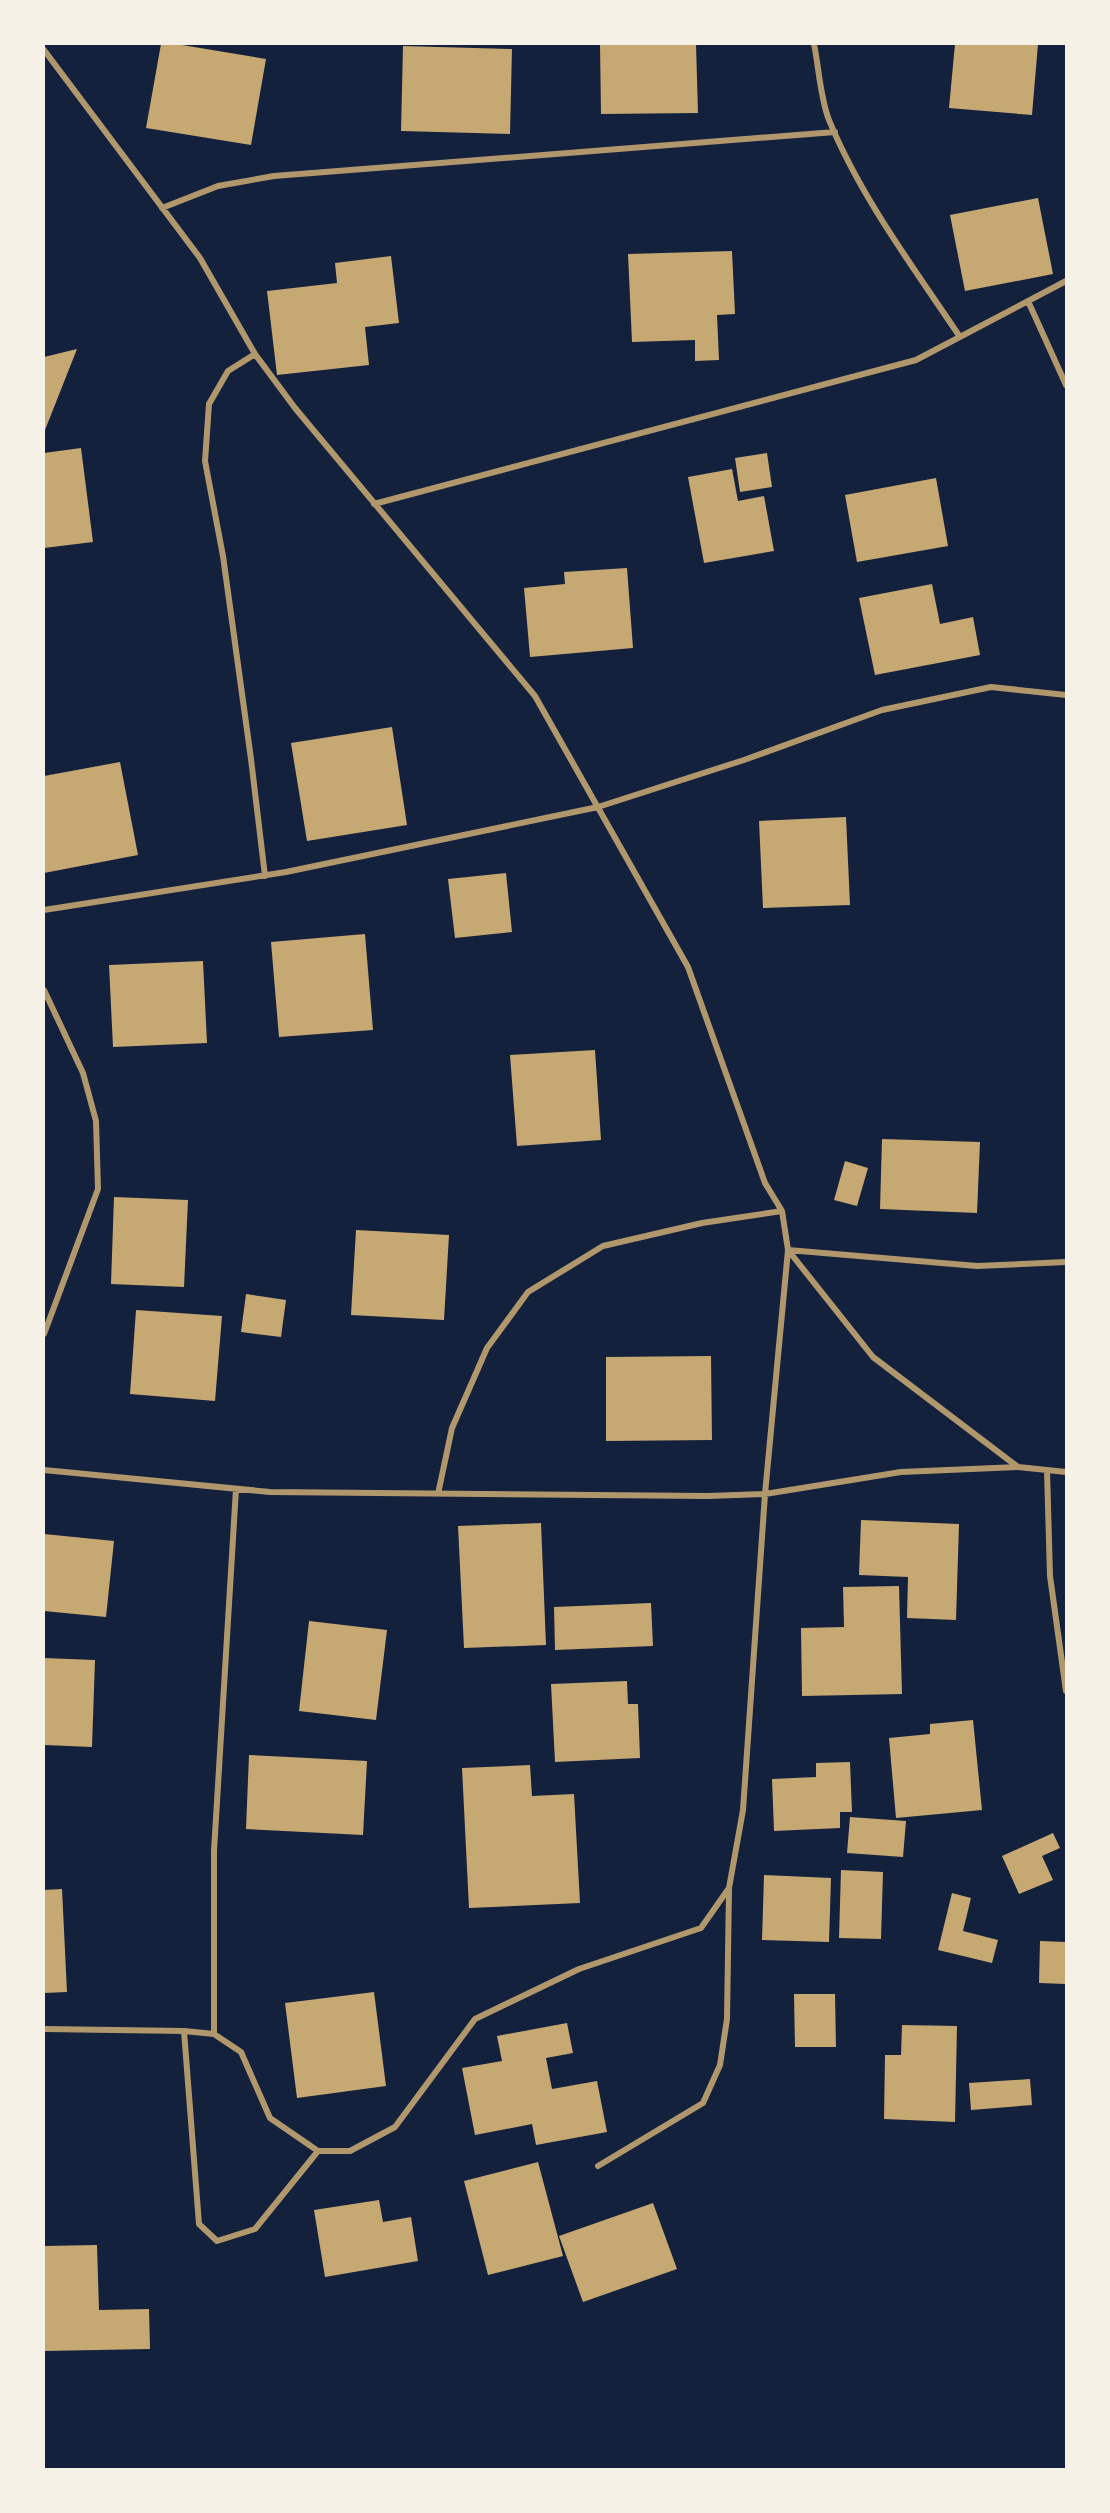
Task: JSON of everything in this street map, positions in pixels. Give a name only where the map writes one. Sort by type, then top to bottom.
[{"type":"street","points":[[814,44],[828,118],[856,176],[960,337]]},
{"type":"street","points":[[44,50],[200,258],[255,354],[295,408],[535,696],[688,967],[765,1183],[782,1211],[788,1250],[765,1494],[744,1810],[729,1888],[727,2019],[720,2065],[703,2103],[598,2166]]},
{"type":"street","points":[[162,208],[218,186],[274,176],[835,132]]},
{"type":"street","points":[[374,504],[916,360],[1066,280]]},
{"type":"street","points":[[1028,301],[1066,385]]},
{"type":"street","points":[[255,354],[228,371],[209,404],[205,461],[225,567],[252,759],[265,876]]},
{"type":"street","points":[[44,910],[265,876],[598,807],[744,760],[882,710],[991,687],[1066,695]]},
{"type":"street","points":[[44,990],[83,1072],[96,1121],[99,1189],[44,1334]]},
{"type":"street","points":[[438,1494],[452,1428],[460,1408],[487,1348],[528,1292],[603,1246],[702,1223],[782,1211]]},
{"type":"street","points":[[788,1250],[977,1266],[1066,1262]]},
{"type":"street","points":[[788,1250],[873,1357],[1018,1467]]},
{"type":"street","points":[[44,1470],[270,1492],[708,1496],[765,1494],[901,1472],[1018,1467],[1066,1472]]},
{"type":"street","points":[[1047,1470],[1050,1576],[1066,1690]]},
{"type":"street","points":[[214,2034],[214,1851],[236,1489]]},
{"type":"street","points":[[44,2029],[184,2031],[214,2034],[241,2052],[270,2118],[318,2151],[350,2151],[395,2127],[475,2019],[579,1969],[701,1928],[729,1888]]},
{"type":"street","points":[[184,2031],[199,2224],[217,2241],[255,2229],[318,2151]]},
{"type":"building","points":[[161,44],[176,44],[266,59],[251,145],[146,128]]},
{"type":"building","points":[[600,44],[696,44],[698,113],[601,114]]},
{"type":"building","points":[[955,44],[1038,44],[1032,115],[949,108]]},
{"type":"building","points":[[403,46],[512,49],[510,134],[401,131]]},
{"type":"building","points":[[1038,198],[1053,274],[965,291],[950,215]]},
{"type":"building","points":[[732,251],[735,314],[717,315],[719,360],[695,361],[695,340],[632,342],[628,254]]},
{"type":"building","points":[[391,256],[399,323],[365,327],[369,365],[277,375],[267,291],[337,283],[335,263]]},
{"type":"building","points":[[77,349],[45,430],[44,430],[44,357]]},
{"type":"building","points":[[81,448],[93,542],[44,548],[44,453]]},
{"type":"building","points":[[767,453],[772,487],[740,492],[735,458]]},
{"type":"building","points":[[732,469],[738,501],[764,496],[774,551],[704,563],[688,477]]},
{"type":"building","points":[[936,478],[948,546],[857,562],[845,495]]},
{"type":"building","points":[[627,568],[633,648],[530,657],[524,588],[565,584],[564,572]]},
{"type":"building","points":[[932,584],[940,624],[973,617],[980,655],[875,675],[859,598]]},
{"type":"building","points":[[392,727],[407,825],[307,841],[291,743]]},
{"type":"building","points":[[120,762],[138,855],[44,873],[44,776]]},
{"type":"building","points":[[846,817],[850,905],[763,908],[759,821]]},
{"type":"building","points":[[506,873],[512,932],[455,938],[448,879]]},
{"type":"building","points":[[365,934],[373,1030],[279,1037],[271,942]]},
{"type":"building","points":[[203,961],[207,1043],[113,1047],[109,965]]},
{"type":"building","points":[[595,1050],[601,1140],[517,1146],[510,1055]]},
{"type":"building","points":[[882,1139],[980,1142],[977,1213],[880,1209]]},
{"type":"building","points":[[845,1161],[868,1168],[857,1206],[834,1200]]},
{"type":"building","points":[[114,1197],[188,1200],[184,1287],[111,1284]]},
{"type":"building","points":[[356,1230],[449,1235],[444,1320],[351,1315]]},
{"type":"building","points":[[246,1294],[286,1300],[281,1337],[241,1332]]},
{"type":"building","points":[[136,1310],[222,1316],[215,1401],[130,1394]]},
{"type":"building","points":[[711,1356],[712,1440],[606,1441],[606,1357]]},
{"type":"building","points":[[861,1520],[959,1524],[956,1620],[907,1618],[908,1577],[859,1575]]},
{"type":"building","points":[[541,1523],[546,1645],[464,1648],[458,1526]]},
{"type":"building","points":[[44,1534],[114,1541],[106,1617],[44,1611]]},
{"type":"building","points":[[899,1586],[902,1694],[802,1696],[801,1628],[844,1627],[843,1587]]},
{"type":"building","points":[[651,1603],[653,1646],[555,1650],[554,1607]]},
{"type":"building","points":[[309,1621],[387,1630],[376,1720],[299,1711]]},
{"type":"building","points":[[44,1658],[95,1660],[92,1747],[44,1745]]},
{"type":"building","points":[[627,1681],[628,1704],[638,1704],[640,1758],[555,1762],[551,1684]]},
{"type":"building","points":[[973,1720],[982,1810],[896,1818],[889,1738],[930,1734],[930,1724]]},
{"type":"building","points":[[249,1755],[367,1761],[363,1835],[246,1829]]},
{"type":"building","points":[[850,1762],[852,1812],[840,1812],[840,1828],[774,1831],[772,1779],[816,1777],[816,1763]]},
{"type":"building","points":[[530,1765],[532,1796],[574,1794],[580,1903],[469,1908],[462,1768]]},
{"type":"building","points":[[850,1817],[906,1821],[903,1857],[847,1853]]},
{"type":"building","points":[[1053,1833],[1060,1848],[1042,1856],[1053,1880],[1019,1894],[1002,1856]]},
{"type":"building","points":[[841,1870],[883,1872],[881,1939],[839,1938]]},
{"type":"building","points":[[764,1875],[831,1878],[829,1942],[762,1940]]},
{"type":"building","points":[[62,1889],[67,1992],[44,1993],[44,1890]]},
{"type":"building","points":[[952,1893],[971,1898],[963,1931],[998,1940],[992,1963],[938,1950]]},
{"type":"building","points":[[1040,1941],[1066,1942],[1066,1984],[1039,1983]]},
{"type":"building","points":[[374,1992],[386,2086],[297,2098],[285,2003]]},
{"type":"building","points":[[794,1994],[835,1994],[836,2047],[795,2047]]},
{"type":"building","points":[[567,2023],[573,2053],[546,2058],[552,2089],[597,2081],[607,2132],[536,2145],[532,2124],[475,2135],[462,2068],[502,2061],[497,2036]]},
{"type":"building","points":[[902,2025],[957,2026],[955,2122],[884,2119],[885,2055],[901,2055]]},
{"type":"building","points":[[1030,2079],[1032,2105],[971,2110],[969,2083]]},
{"type":"building","points":[[538,2162],[563,2256],[488,2275],[464,2181]]},
{"type":"building","points":[[379,2200],[383,2222],[411,2217],[418,2261],[325,2277],[314,2210]]},
{"type":"building","points":[[653,2203],[677,2269],[583,2302],[559,2236]]},
{"type":"building","points":[[97,2245],[99,2310],[149,2309],[150,2349],[44,2351],[44,2246]]}]
